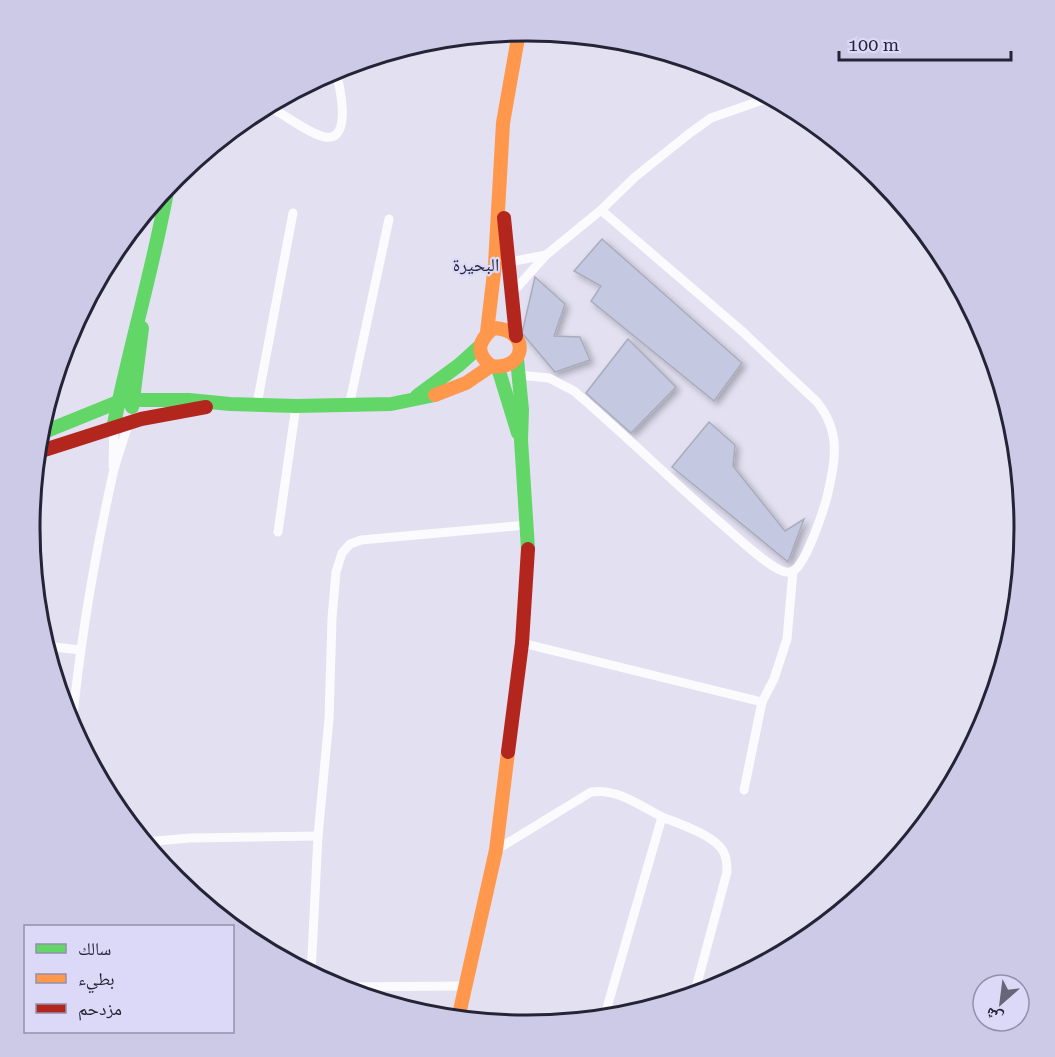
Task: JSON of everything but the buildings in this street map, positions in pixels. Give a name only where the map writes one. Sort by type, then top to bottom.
[{"type":"street","points":[[487,332],[502,263],[500,180],[503,123],[517,42]]},
{"type":"street","points":[[277,111],[319,135],[325,137],[337,135],[341,127],[342,110],[339,80]]},
{"type":"street","points":[[512,293],[546,255],[690,133],[711,118],[760,101]]},
{"type":"street","points":[[113,475],[114,424],[118,402],[143,305],[166,202]]},
{"type":"street","points":[[601,210],[742,332],[817,402],[826,414],[834,439],[834,467],[825,504],[814,537],[802,560],[793,571],[788,639],[774,679],[762,702],[744,790]]},
{"type":"street","points":[[257,404],[293,213]]},
{"type":"street","points":[[349,406],[389,219]]},
{"type":"street","points":[[502,263],[546,255]]},
{"type":"street","points":[[502,263],[512,293],[516,336]]},
{"type":"street","points":[[74,705],[80,650],[113,475],[133,400],[141,346],[143,305]]},
{"type":"street","points":[[414,398],[459,365],[479,347],[482,338],[493,328],[506,328],[516,336],[520,343],[517,359],[522,410],[520,440],[528,564],[522,643],[496,850],[460,1010]]},
{"type":"street","points":[[479,347],[482,358],[494,367],[520,440]]},
{"type":"street","points":[[51,429],[118,402],[133,400],[189,400],[296,406],[392,404],[438,394],[466,383],[494,367],[509,366],[517,359]]},
{"type":"street","points":[[518,375],[549,378],[574,391],[742,541],[779,570],[793,571]]},
{"type":"street","points":[[48,448],[129,420],[230,404]]},
{"type":"street","points":[[278,532],[296,406]]},
{"type":"street","points":[[311,965],[318,836],[329,719],[334,583],[342,553],[350,544],[361,540],[527,525]]},
{"type":"street","points":[[522,643],[762,702]]},
{"type":"street","points":[[55,647],[80,650]]},
{"type":"street","points":[[496,850],[591,792],[601,791],[615,793],[662,817],[700,832],[723,850],[728,872],[697,985]]},
{"type":"street","points":[[607,1009],[662,817]]},
{"type":"street","points":[[154,841],[190,838],[318,836]]},
{"type":"street","points":[[363,987],[466,986]]},
{"type":"traffic: fast","points":[[114,424],[165,203]]},
{"type":"traffic: fast","points":[[132,407],[142,328]]},
{"type":"traffic: fast","points":[[417,396],[479,347]]},
{"type":"traffic: fast","points":[[517,359],[522,410],[521,440],[528,549]]},
{"type":"traffic: fast","points":[[498,368],[518,433]]},
{"type":"traffic: fast","points":[[51,429],[118,402],[133,400],[189,400],[296,406],[391,404],[435,395]]},
{"type":"traffic: slow","points":[[487,332],[495,264],[503,123],[517,42]]},
{"type":"traffic: slow","points":[[435,395],[466,383],[491,366],[503,366],[512,362],[520,349],[519,342],[514,335],[505,330],[493,328],[484,337],[480,347],[482,356],[491,366]]},
{"type":"traffic: slow","points":[[460,1010],[496,850],[508,752]]},
{"type":"traffic: jam","points":[[504,218],[516,336]]},
{"type":"traffic: jam","points":[[48,449],[141,419],[206,407]]},
{"type":"traffic: jam","points":[[508,752],[522,643],[528,549]]},
{"type":"district","name":"البحيرة","points":[[476,264]]}]
